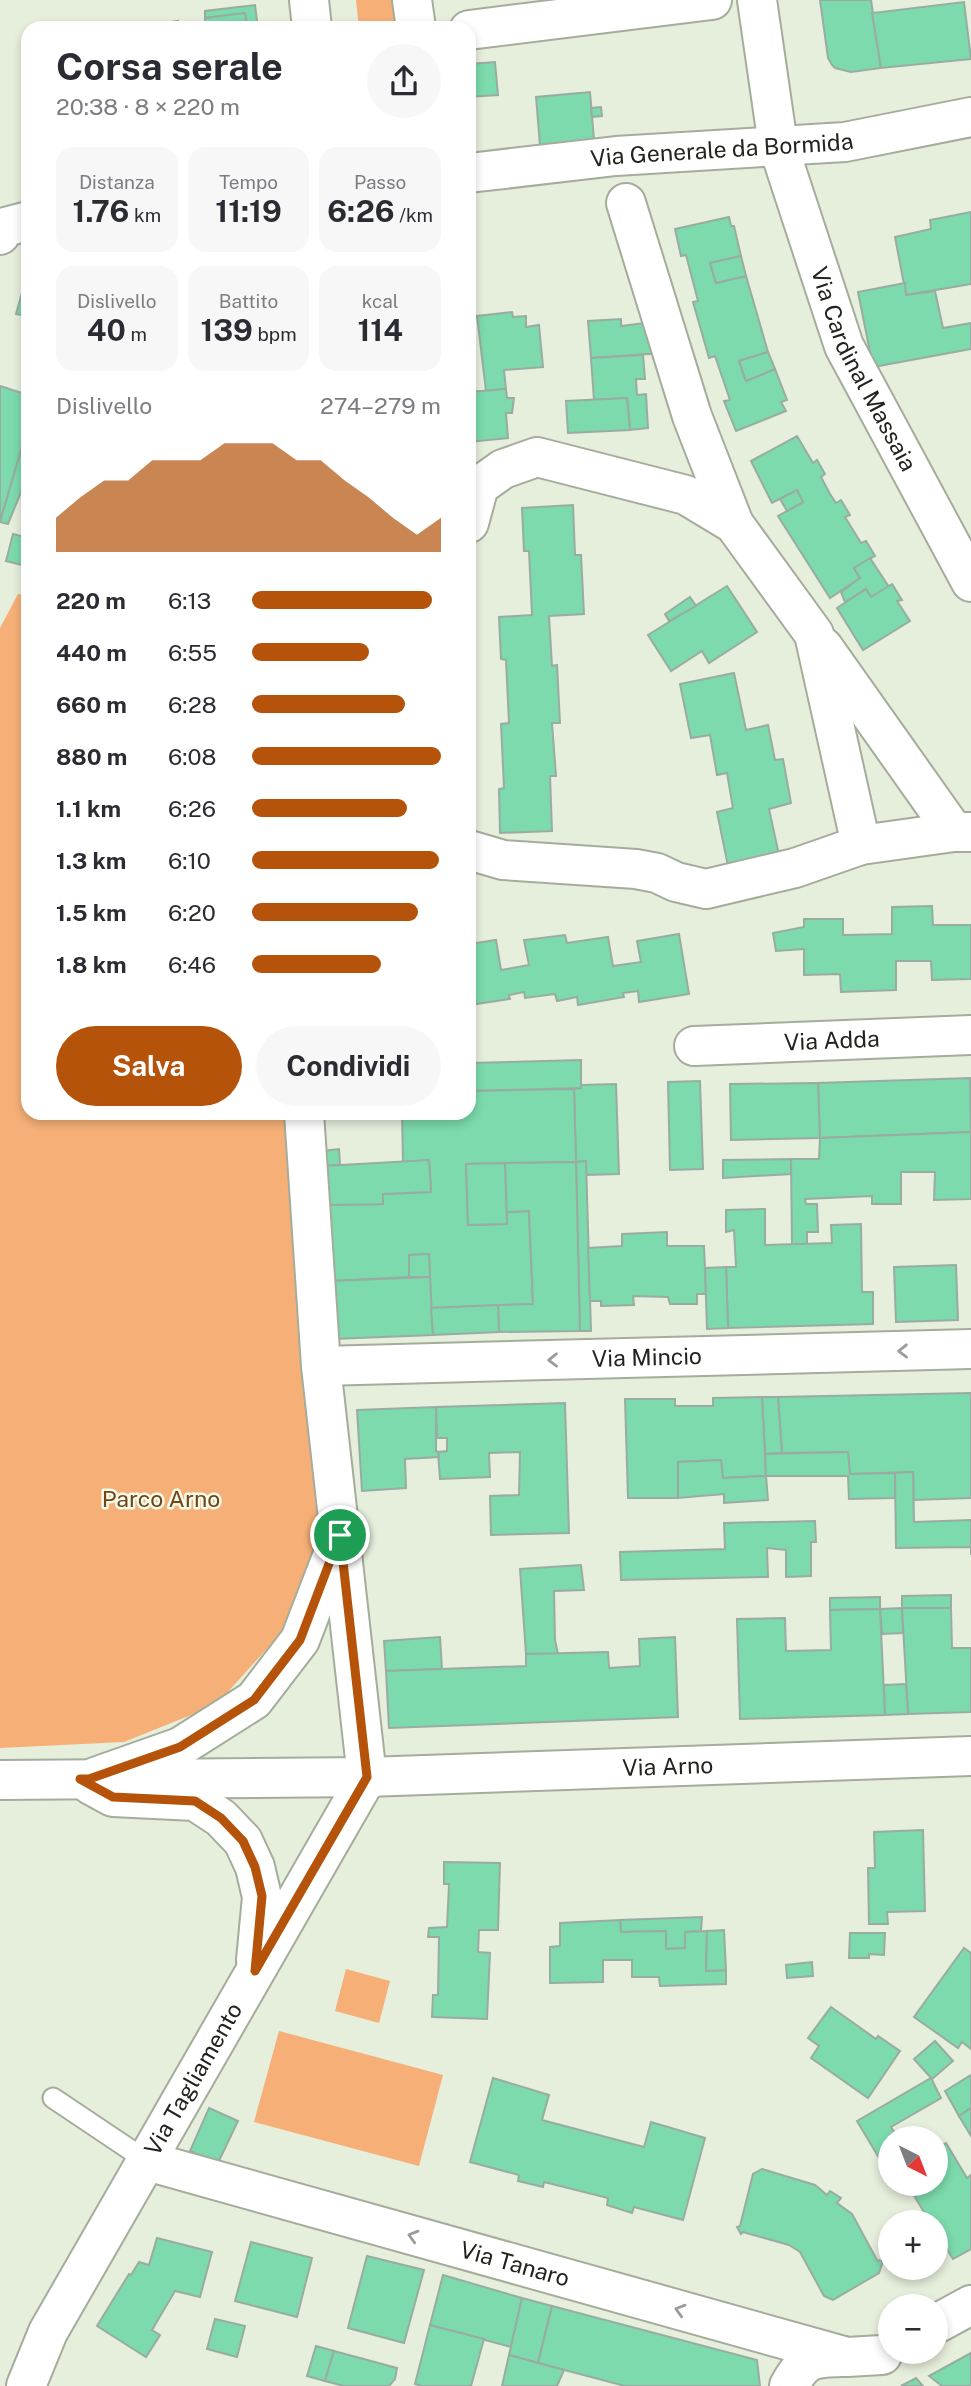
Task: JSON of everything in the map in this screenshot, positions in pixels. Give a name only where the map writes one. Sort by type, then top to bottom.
[{"type":"street","points":[[309,0],[311,21]]},
{"type":"street","points":[[412,0],[415,21]]},
{"type":"street","points":[[476,29],[712,0]]},
{"type":"street","name":"Via Cardinal Massaia","points":[[757,0],[778,145],[844,346],[971,582]]},
{"type":"street","name":"Via Generale da Bormida","points":[[476,172],[616,156],[845,142],[971,117]]},
{"type":"street","points":[[476,852],[503,860],[636,869],[706,889],[794,868],[861,845],[963,832],[734,524],[692,416],[626,203]]},
{"type":"street","points":[[476,497],[479,486],[503,469],[537,457],[686,495],[734,524]]},
{"type":"street","points":[[814,634],[861,845]]},
{"type":"street","name":"Via Adda","points":[[694,1046],[971,1035]]},
{"type":"street","points":[[304,1120],[321,1366],[367,1777]]},
{"type":"street","name":"Via Mincio","points":[[321,1366],[971,1349]]},
{"type":"street","points":[[85,1779],[180,1747],[254,1700],[300,1640],[340,1535]]},
{"type":"street","name":"Via Arno","points":[[0,1780],[367,1777],[971,1756]]},
{"type":"street","name":"Via Tagliamento","points":[[26,2386],[48,2332],[367,1777]]},
{"type":"street","points":[[85,1779],[113,1797],[195,1801],[221,1818],[243,1841],[255,1867],[262,1896],[255,1971]]},
{"type":"street","name":"Via Tanaro","points":[[147,2161],[862,2362]]},
{"type":"street","points":[[948,2317],[971,2305]]},
{"type":"street","points":[[759,2333],[774,2360],[776,2386]]},
{"type":"street","points":[[789,2386],[799,2367],[817,2358],[862,2362]]},
{"type":"lane","points":[[53,2098],[147,2161]]},
{"type":"green space","points":[[356,0],[393,0],[395,21],[358,21]]},
{"type":"green space","name":"Parco Arno","points":[[18,594],[21,595],[21,1120],[300,1120],[325,1531],[291,1622],[216,1705],[124,1742],[0,1748],[0,628]]},
{"type":"green space","points":[[346,1969],[390,1981],[379,2023],[335,2011]]},
{"type":"green space","points":[[279,2031],[443,2075],[419,2166],[254,2122]]},
{"type":"building","points":[[820,0],[871,0],[881,68],[851,72],[832,65],[828,58]]},
{"type":"building","points":[[964,2],[971,59],[881,68],[872,13]]},
{"type":"building","points":[[255,5],[257,21],[246,21],[245,13],[205,18],[205,11]]},
{"type":"building","points":[[245,13],[246,21],[205,21],[205,18]]},
{"type":"building","points":[[495,62],[498,95],[476,97],[476,63]]},
{"type":"building","points":[[590,92],[595,152],[541,157],[536,97]]},
{"type":"building","points":[[601,107],[602,116],[592,117],[591,108]]},
{"type":"building","points":[[971,212],[971,284],[906,295],[895,237],[931,229],[930,220]]},
{"type":"building","points":[[729,217],[731,226],[734,226],[741,256],[710,263],[716,283],[746,276],[768,352],[739,361],[746,381],[775,369],[787,400],[781,402],[786,411],[736,431],[724,401],[730,400],[715,356],[709,358],[693,302],[698,301],[686,255],[681,256],[675,229]]},
{"type":"building","points":[[741,256],[746,276],[716,283],[710,263]]},
{"type":"building","points":[[905,283],[906,295],[935,291],[943,328],[971,323],[971,349],[873,367],[858,292]]},
{"type":"building","points":[[21,296],[21,315],[16,314]]},
{"type":"building","points":[[512,312],[513,317],[526,316],[526,327],[539,325],[543,367],[504,370],[506,389],[486,391],[477,316]]},
{"type":"building","points":[[621,319],[621,326],[660,321],[663,353],[591,358],[588,321]]},
{"type":"building","points":[[768,352],[775,369],[746,381],[739,361]]},
{"type":"building","points":[[643,355],[645,379],[636,379],[637,395],[646,394],[648,428],[630,430],[627,398],[594,400],[591,358]]},
{"type":"building","points":[[0,386],[21,393],[21,450],[0,522]]},
{"type":"building","points":[[506,389],[507,398],[514,398],[512,413],[506,413],[508,438],[476,441],[476,391]]},
{"type":"building","points":[[627,398],[630,430],[568,433],[566,401]]},
{"type":"building","points":[[797,436],[813,463],[817,460],[825,474],[821,477],[836,503],[841,500],[850,515],[845,517],[861,543],[866,541],[875,556],[854,568],[860,578],[830,598],[778,516],[803,502],[797,490],[772,503],[751,461]]},
{"type":"building","points":[[21,450],[21,492],[8,524],[0,522]]},
{"type":"building","points":[[797,490],[803,502],[787,511],[780,499]]},
{"type":"building","points":[[573,505],[575,555],[581,555],[584,614],[549,616],[552,666],[557,665],[560,723],[552,723],[556,776],[550,776],[552,831],[500,833],[499,789],[504,788],[501,724],[509,723],[506,660],[501,659],[499,617],[532,615],[529,551],[524,551],[522,508]]},
{"type":"building","points":[[13,534],[21,536],[21,565],[6,561]]},
{"type":"building","points":[[870,558],[889,587],[871,597],[866,589],[845,602],[841,592],[860,578],[854,568]]},
{"type":"building","points":[[892,584],[902,600],[897,601],[910,621],[863,650],[837,608],[866,589],[871,597]]},
{"type":"building","points":[[727,586],[757,632],[709,663],[702,651],[671,671],[648,635]]},
{"type":"building","points":[[690,597],[696,606],[669,621],[665,614]]},
{"type":"building","points":[[734,673],[746,730],[768,725],[775,760],[783,759],[791,803],[769,809],[779,855],[728,866],[717,812],[733,808],[727,773],[717,775],[710,735],[691,738],[680,684]]},
{"type":"building","points":[[932,906],[933,925],[971,925],[971,979],[932,980],[931,961],[896,961],[896,990],[841,992],[840,974],[804,975],[804,949],[776,951],[773,933],[804,927],[804,919],[843,919],[843,935],[892,934],[892,907]]},
{"type":"building","points":[[679,934],[689,994],[639,1002],[638,991],[623,993],[624,997],[578,1005],[577,997],[557,1001],[555,994],[525,998],[524,992],[509,995],[510,999],[476,1004],[476,943],[496,940],[501,970],[529,965],[524,940],[565,935],[567,943],[608,937],[613,966],[641,962],[637,941]]},
{"type":"building","points":[[581,1060],[581,1088],[476,1091],[476,1063]]},
{"type":"building","points":[[970,1078],[971,1132],[820,1138],[818,1083]]},
{"type":"building","points":[[700,1081],[703,1169],[670,1170],[668,1082]]},
{"type":"building","points":[[818,1083],[820,1138],[731,1140],[730,1084]]},
{"type":"building","points":[[616,1084],[619,1174],[586,1175],[586,1161],[576,1162],[574,1089],[581,1088],[581,1085]]},
{"type":"building","points":[[574,1089],[576,1162],[466,1164],[468,1225],[507,1224],[506,1212],[529,1211],[533,1304],[431,1308],[429,1254],[409,1255],[409,1277],[331,1281],[326,1205],[383,1204],[383,1194],[431,1192],[429,1160],[403,1162],[402,1120],[476,1120],[476,1091]]},
{"type":"building","points":[[971,1132],[971,1199],[934,1200],[935,1172],[901,1172],[901,1204],[872,1204],[872,1196],[805,1199],[806,1204],[817,1204],[818,1232],[807,1232],[807,1244],[792,1244],[791,1159],[819,1159],[820,1138]]},
{"type":"building","points":[[339,1149],[340,1165],[324,1166],[323,1151]]},
{"type":"building","points":[[791,1159],[791,1174],[723,1178],[723,1160]]},
{"type":"building","points":[[429,1160],[431,1192],[383,1194],[383,1204],[326,1205],[324,1166]]},
{"type":"building","points":[[586,1161],[591,1331],[580,1331],[576,1162]]},
{"type":"building","points":[[576,1162],[580,1331],[499,1332],[498,1305],[533,1304],[529,1211],[506,1212],[505,1163]]},
{"type":"building","points":[[505,1163],[507,1224],[468,1225],[466,1164]]},
{"type":"building","points":[[765,1209],[765,1245],[832,1243],[831,1225],[861,1224],[862,1292],[873,1292],[873,1324],[728,1328],[726,1267],[736,1267],[734,1230],[726,1232],[726,1210]]},
{"type":"building","points":[[667,1232],[667,1246],[704,1246],[706,1294],[697,1294],[697,1304],[670,1304],[668,1297],[633,1296],[634,1305],[601,1306],[601,1301],[590,1301],[588,1248],[622,1246],[622,1234]]},
{"type":"building","points":[[429,1254],[430,1277],[409,1277],[409,1255]]},
{"type":"building","points":[[956,1265],[958,1320],[896,1322],[894,1267]]},
{"type":"building","points":[[726,1267],[728,1328],[707,1329],[705,1268]]},
{"type":"building","points":[[430,1277],[433,1335],[333,1339],[331,1281]]},
{"type":"building","points":[[498,1305],[499,1332],[433,1335],[431,1308]]},
{"type":"building","points":[[971,1393],[971,1498],[914,1500],[913,1472],[850,1474],[848,1452],[782,1453],[778,1397]]},
{"type":"building","points":[[762,1397],[778,1397],[782,1453],[765,1454]]},
{"type":"building","points":[[762,1397],[766,1476],[723,1478],[721,1460],[678,1462],[678,1498],[628,1498],[625,1399],[675,1399],[675,1406],[713,1406],[713,1398]]},
{"type":"building","points":[[565,1403],[569,1533],[491,1535],[490,1496],[519,1495],[520,1452],[489,1453],[490,1477],[440,1479],[438,1452],[447,1451],[447,1438],[437,1438],[436,1407]]},
{"type":"building","points":[[436,1407],[436,1451],[439,1457],[405,1459],[406,1488],[362,1491],[357,1410]]},
{"type":"building","points":[[848,1452],[850,1474],[895,1473],[895,1498],[849,1499],[848,1476],[766,1476],[765,1454]]},
{"type":"building","points":[[721,1460],[723,1478],[766,1476],[768,1500],[724,1503],[724,1494],[678,1498],[678,1462]]},
{"type":"building","points":[[913,1472],[914,1522],[971,1520],[971,1547],[896,1548],[895,1473]]},
{"type":"building","points":[[815,1521],[816,1542],[811,1542],[811,1576],[786,1577],[786,1550],[767,1548],[768,1577],[621,1580],[620,1552],[725,1549],[724,1523]]},
{"type":"building","points":[[581,1565],[584,1590],[554,1591],[555,1640],[558,1654],[526,1654],[520,1569]]},
{"type":"building","points":[[951,1595],[951,1608],[902,1608],[902,1596]]},
{"type":"building","points":[[880,1597],[880,1609],[830,1610],[830,1598]]},
{"type":"building","points":[[902,1608],[903,1633],[882,1634],[880,1609]]},
{"type":"building","points":[[902,1608],[951,1608],[952,1648],[971,1648],[971,1712],[908,1714]]},
{"type":"building","points":[[880,1609],[885,1715],[740,1719],[737,1619],[785,1618],[786,1651],[831,1650],[830,1610]]},
{"type":"building","points":[[440,1637],[442,1669],[386,1671],[384,1641]]},
{"type":"building","points":[[675,1637],[678,1717],[389,1728],[386,1671],[526,1666],[526,1654],[608,1652],[609,1668],[640,1666],[639,1639]]},
{"type":"building","points":[[906,1684],[908,1714],[885,1715],[884,1685]]},
{"type":"building","points":[[923,1830],[925,1911],[887,1912],[888,1924],[869,1924],[868,1868],[875,1868],[874,1832]]},
{"type":"building","points":[[444,1862],[500,1863],[498,1930],[479,1930],[478,1952],[490,1953],[487,2019],[432,2017],[433,1995],[438,1995],[439,1937],[428,1937],[429,1928],[447,1927],[449,1884],[444,1884]]},
{"type":"building","points":[[702,1917],[701,1931],[685,1932],[685,1948],[666,1949],[666,1931],[621,1932],[620,1920]]},
{"type":"building","points":[[620,1920],[621,1932],[666,1931],[666,1949],[685,1948],[685,1932],[707,1931],[706,1971],[726,1970],[726,1984],[660,1986],[659,1977],[632,1977],[632,1960],[603,1960],[603,1982],[550,1983],[550,1947],[560,1946],[560,1923]]},
{"type":"building","points":[[724,1930],[726,1970],[706,1971],[707,1931]]},
{"type":"building","points":[[850,1933],[885,1933],[884,1955],[869,1954],[869,1958],[849,1958]]},
{"type":"building","points":[[964,1948],[971,1953],[971,2049],[962,2042],[958,2048],[914,2017]]},
{"type":"building","points":[[812,1962],[813,1976],[787,1978],[786,1965]]},
{"type":"building","points":[[831,2007],[876,2039],[878,2036],[900,2051],[868,2098],[811,2058],[819,2046],[808,2038]]},
{"type":"building","points":[[935,2041],[953,2061],[932,2079],[914,2059]]},
{"type":"building","points":[[971,2075],[971,2108],[959,2116],[945,2091]]},
{"type":"building","points":[[493,2078],[549,2095],[542,2120],[644,2147],[651,2122],[705,2138],[683,2220],[634,2207],[632,2213],[607,2205],[608,2198],[544,2182],[543,2187],[518,2181],[519,2175],[470,2162]]},
{"type":"building","points":[[931,2078],[941,2098],[893,2126],[878,2126],[878,2156],[857,2121]]},
{"type":"building","points":[[209,2108],[238,2121],[218,2163],[190,2151]]},
{"type":"building","points":[[971,2108],[971,2136],[959,2116]]},
{"type":"building","points":[[948,2146],[967,2178],[971,2175],[971,2249],[953,2259],[948,2251],[948,2210],[923,2210],[914,2196],[948,2196]]},
{"type":"building","points":[[762,2169],[815,2185],[827,2195],[830,2191],[841,2198],[837,2203],[852,2214],[878,2260],[878,2274],[833,2300],[824,2296],[800,2252],[789,2245],[743,2232],[741,2234],[737,2227],[740,2226],[753,2174]]},
{"type":"building","points":[[157,2238],[212,2252],[200,2297],[175,2291],[152,2330],[160,2335],[146,2357],[97,2326],[139,2262],[149,2265]]},
{"type":"building","points":[[251,2242],[312,2258],[297,2317],[235,2301]]},
{"type":"building","points":[[367,2256],[424,2270],[404,2343],[348,2328]]},
{"type":"building","points":[[443,2275],[522,2298],[511,2347],[430,2325]]},
{"type":"building","points":[[522,2298],[552,2306],[538,2363],[509,2355]]},
{"type":"building","points":[[552,2306],[757,2360],[760,2386],[625,2386],[538,2363]]},
{"type":"building","points":[[215,2319],[245,2326],[237,2357],[207,2349]]},
{"type":"building","points":[[430,2325],[484,2339],[471,2386],[415,2384]]},
{"type":"building","points":[[316,2346],[334,2351],[325,2381],[307,2376]]},
{"type":"building","points":[[334,2351],[397,2368],[395,2379],[389,2386],[344,2386],[325,2381]]},
{"type":"building","points":[[971,2353],[971,2386],[942,2386],[929,2376]]},
{"type":"building","points":[[509,2355],[564,2370],[557,2386],[502,2386]]},
{"type":"building","points":[[916,2378],[923,2386],[901,2386]]},
{"type":"route","points":[[340,1535],[367,1777],[255,1971],[262,1896],[255,1867],[243,1841],[221,1818],[195,1801],[113,1797],[80,1779],[89,1779],[180,1747],[254,1700],[300,1640],[340,1535]]}]
